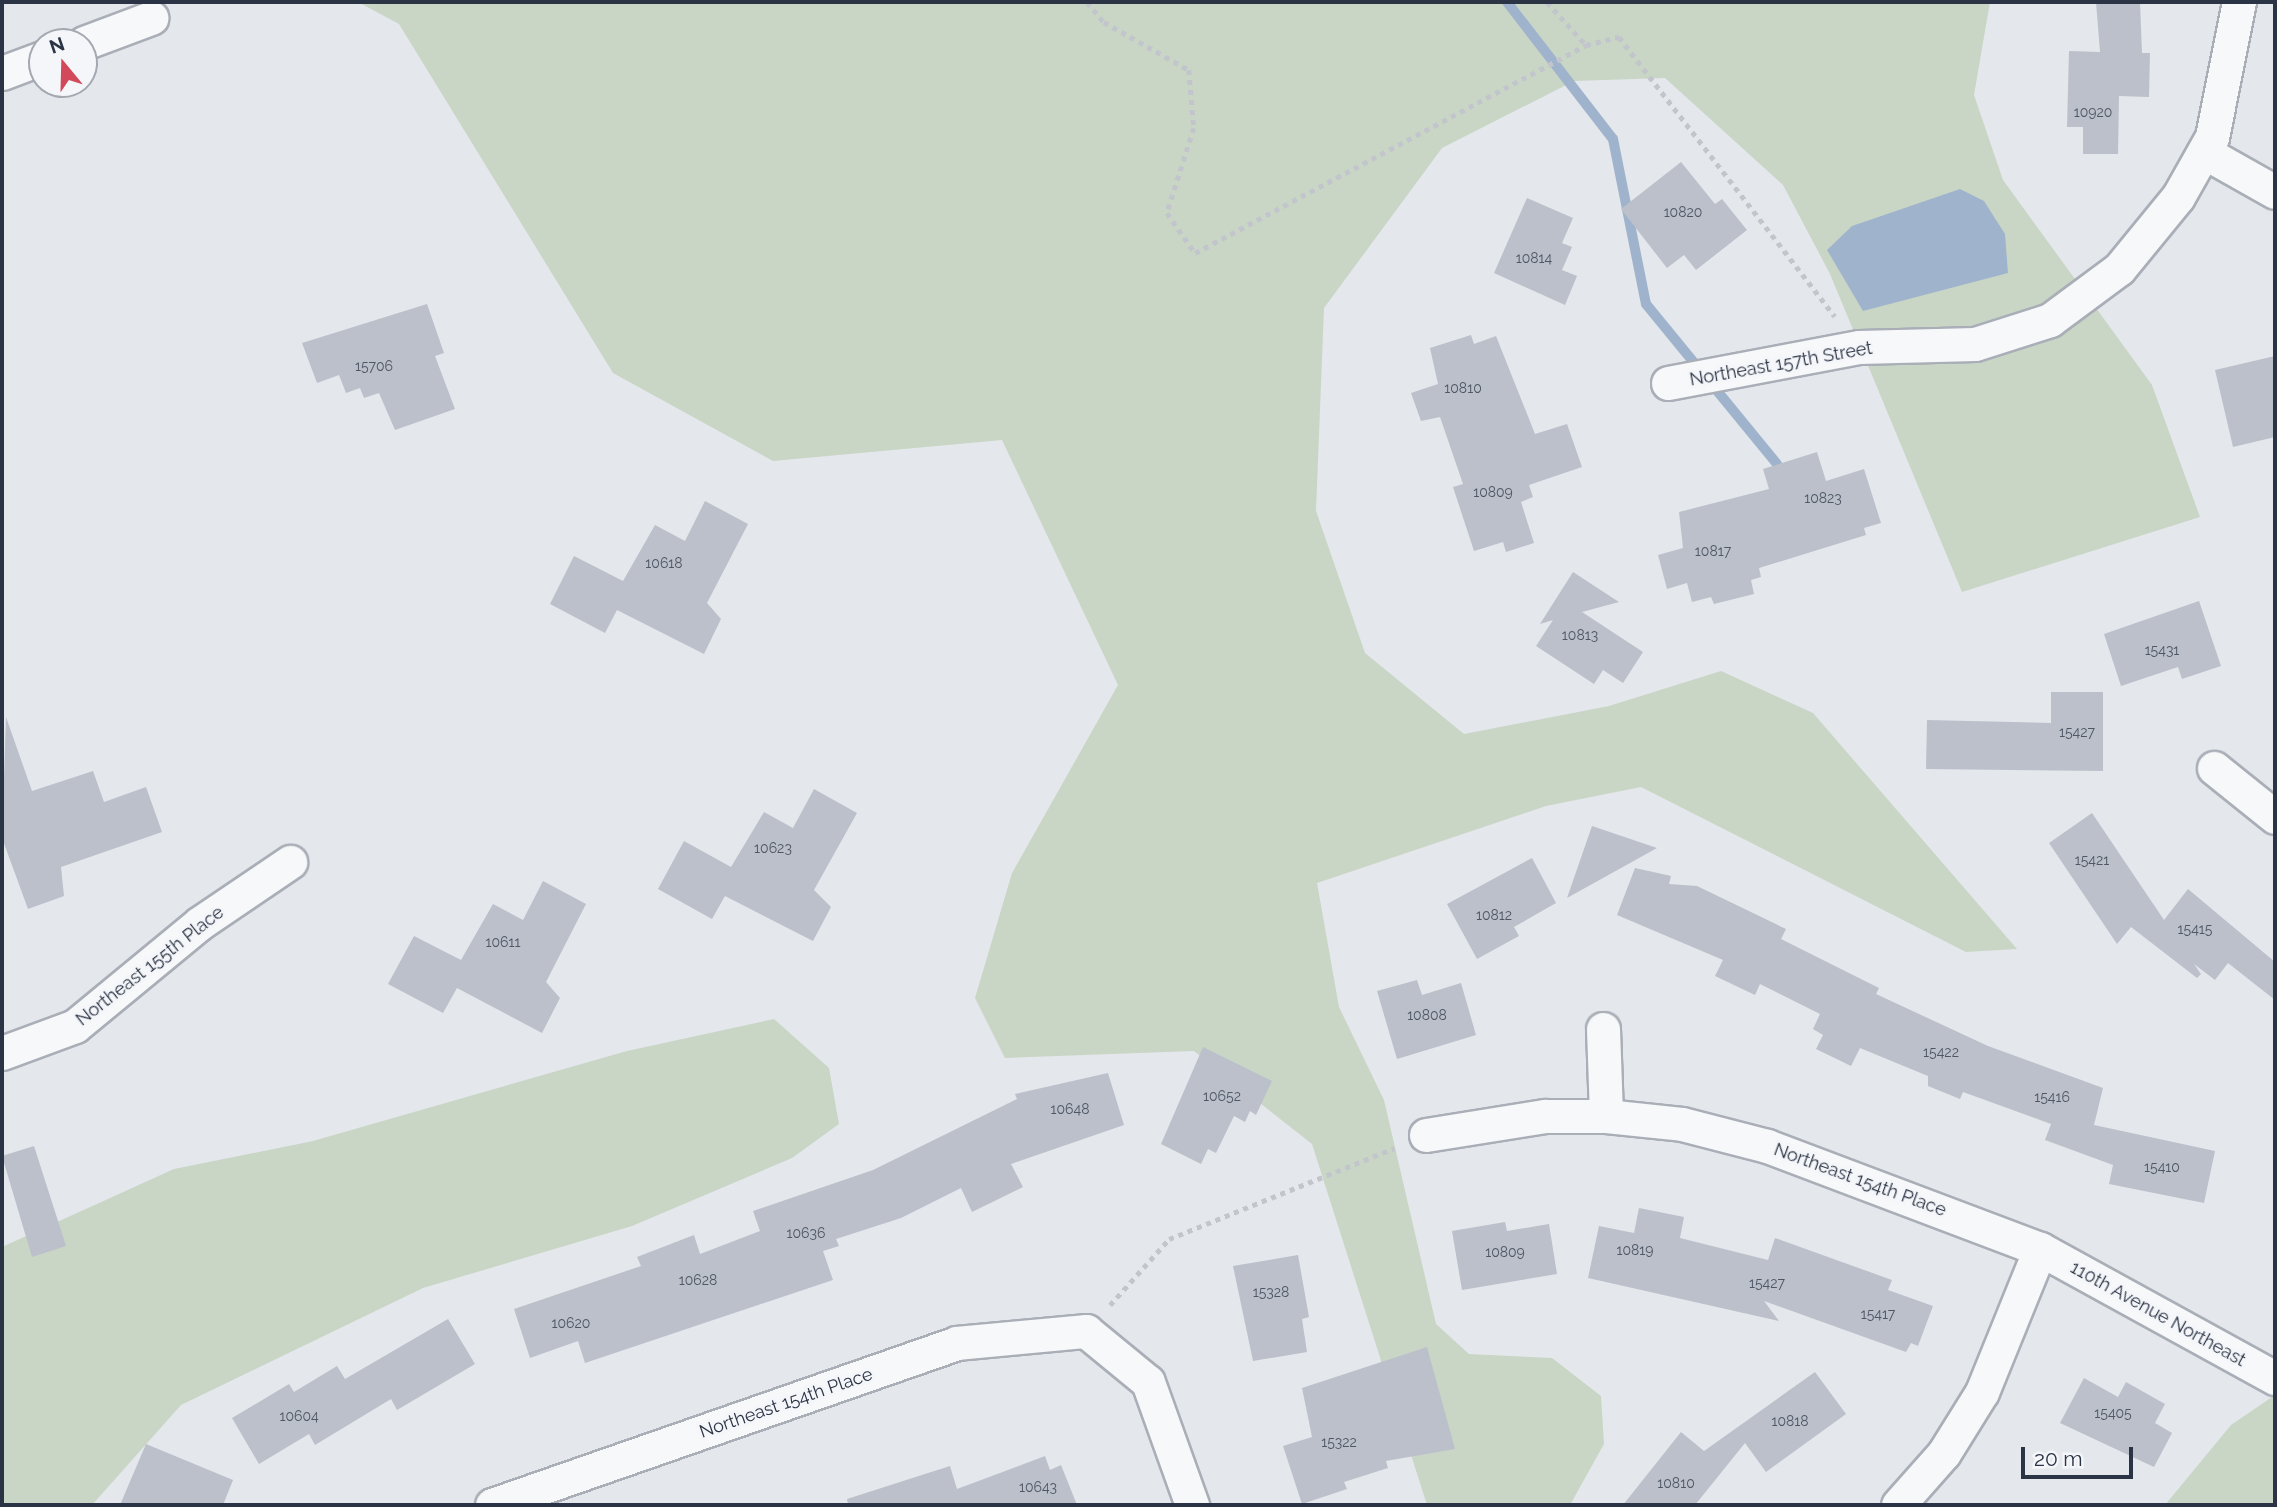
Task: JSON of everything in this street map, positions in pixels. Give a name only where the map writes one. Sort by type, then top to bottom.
[{"type":"street","name":"Northeast 157th Street","points":[[1668,383],[1859,347],[1975,344],[2050,320],[2119,269],[2178,197],[2204,152],[2239,2]]},
{"type":"street","points":[[98,38],[151,18]]},
{"type":"street","points":[[2,74],[28,64]]},
{"type":"street","points":[[2204,152],[2275,192]]},
{"type":"street","points":[[2214,768],[2275,817]]},
{"type":"street","name":"Northeast 155th Place","points":[[2,1054],[75,1026],[200,923],[290,862]]},
{"type":"street","points":[[1603,1029],[1606,1116]]},
{"type":"street","name":"Northeast 154th Place","points":[[1426,1135],[1545,1116],[1606,1116],[1682,1124],[1767,1146],[2040,1249]]},
{"type":"street","points":[[1898,1505],[1944,1453],[1982,1392],[2040,1249]]},
{"type":"street","name":"110th Avenue Northeast","points":[[2040,1249],[2275,1378]]},
{"type":"street","points":[[1086,1331],[1148,1382],[1192,1505]]},
{"type":"street","name":"Northeast 154th Place","points":[[492,1505],[957,1343],[1086,1331]]},
{"type":"path","points":[[1087,2],[1104,22],[1189,71],[1194,128],[1167,213],[1195,253],[1586,46],[1619,37],[1633,49],[1859,347]]},
{"type":"path","points":[[1546,2],[1586,46]]},
{"type":"path","points":[[1086,1331],[1169,1239],[1426,1135]]},
{"type":"green space","points":[[358,2],[1990,2],[1974,95],[2003,180],[2152,385],[2200,517],[1962,592],[1830,274],[1783,185],[1665,78],[1574,81],[1442,148],[1324,308],[1316,511],[1365,653],[1464,734],[1609,706],[1721,671],[1813,713],[2017,949],[1966,952],[1641,787],[1546,806],[1317,883],[1339,1007],[1384,1100],[1436,1324],[1469,1354],[1552,1358],[1601,1396],[1604,1444],[1570,1505],[1427,1505],[1312,1144],[1194,1051],[1005,1058],[975,998],[1012,873],[1118,685],[1002,440],[773,461],[613,373],[399,24]]},
{"type":"green space","points":[[774,1019],[829,1068],[839,1124],[792,1158],[632,1226],[423,1288],[181,1405],[92,1505],[2,1505],[2,1247],[174,1169],[313,1141],[627,1051]]},
{"type":"green space","points":[[2275,1395],[2275,1505],[2165,1505],[2231,1425]]},
{"type":"water","points":[[1960,189],[1984,201],[2005,234],[2008,273],[1863,311],[1827,250],[1852,226]]},
{"type":"building","points":[[2096,2],[2140,2],[2142,53],[2150,53],[2149,97],[2119,96],[2118,154],[2083,154],[2083,127],[2067,127],[2069,51],[2100,52]]},
{"type":"building","points":[[1681,162],[1715,204],[1722,199],[1747,230],[1696,270],[1684,255],[1667,268],[1621,209]]},
{"type":"building","points":[[1527,198],[1573,218],[1562,243],[1572,247],[1562,270],[1577,276],[1565,305],[1494,273]]},
{"type":"building","points":[[427,304],[444,353],[435,356],[455,409],[395,430],[379,393],[364,398],[360,388],[346,393],[339,375],[317,383],[302,343]]},
{"type":"building","points":[[1471,335],[1474,344],[1496,336],[1535,434],[1567,424],[1582,467],[1529,485],[1533,497],[1521,502],[1534,543],[1506,552],[1503,542],[1474,551],[1453,487],[1463,484],[1440,417],[1421,421],[1411,393],[1438,384],[1430,348]]},
{"type":"building","points":[[2275,356],[2275,437],[2233,447],[2215,370]]},
{"type":"building","points":[[1817,452],[1826,481],[1864,469],[1881,523],[1864,528],[1866,535],[1759,568],[1761,577],[1751,580],[1754,594],[1714,604],[1711,597],[1692,602],[1687,583],[1667,589],[1658,555],[1683,548],[1679,512],[1769,489],[1763,469]]},
{"type":"building","points":[[705,501],[748,524],[707,603],[721,619],[704,654],[617,610],[605,633],[550,604],[574,556],[623,581],[655,525],[685,541]]},
{"type":"building","points":[[1573,572],[1619,602],[1582,612],[1643,652],[1623,683],[1603,670],[1594,684],[1536,646],[1553,620],[1540,624]]},
{"type":"building","points":[[2199,601],[2221,666],[2182,679],[2178,667],[2121,686],[2104,634]]},
{"type":"building","points":[[2051,692],[2103,692],[2103,771],[1926,769],[1927,720],[2051,723]]},
{"type":"building","points":[[6,717],[32,791],[93,771],[104,802],[146,787],[162,832],[61,867],[64,896],[28,909],[2,838]]},
{"type":"building","points":[[814,789],[857,813],[814,890],[831,907],[813,941],[725,896],[712,919],[658,889],[684,841],[731,867],[764,812],[793,828]]},
{"type":"building","points":[[2092,813],[2164,920],[2188,889],[2275,962],[2275,1000],[2228,963],[2215,980],[2194,964],[2201,974],[2197,978],[2131,927],[2117,944],[2049,843]]},
{"type":"building","points":[[1592,826],[1657,848],[1567,898]]},
{"type":"building","points":[[1532,858],[1556,903],[1514,927],[1519,936],[1477,959],[1447,904]]},
{"type":"building","points":[[1635,868],[1671,876],[1669,884],[1697,886],[1786,929],[1781,939],[1879,988],[1876,994],[1988,1046],[2103,1088],[2094,1125],[2215,1151],[2204,1203],[2109,1184],[2113,1165],[2045,1140],[2051,1124],[1963,1092],[1960,1099],[1928,1086],[1928,1076],[1860,1048],[1851,1066],[1816,1049],[1823,1035],[1813,1029],[1820,1014],[1760,984],[1755,995],[1715,976],[1723,960],[1617,915]]},
{"type":"building","points":[[543,881],[586,904],[546,982],[560,998],[542,1033],[457,988],[443,1013],[388,984],[414,936],[461,960],[493,904],[523,920]]},
{"type":"building","points":[[1417,980],[1422,995],[1461,983],[1476,1035],[1397,1059],[1377,991]]},
{"type":"building","points":[[1203,1047],[1272,1081],[1256,1115],[1250,1111],[1245,1122],[1234,1116],[1216,1153],[1208,1149],[1201,1164],[1161,1144]]},
{"type":"building","points":[[1108,1073],[1124,1125],[1011,1164],[1023,1187],[972,1212],[961,1188],[901,1218],[836,1239],[839,1246],[823,1251],[833,1280],[585,1363],[578,1341],[530,1358],[514,1309],[641,1266],[637,1257],[694,1235],[700,1254],[760,1231],[753,1211],[873,1170],[1017,1099],[1015,1094]]},
{"type":"building","points":[[34,1146],[66,1246],[32,1257],[2,1156]]},
{"type":"building","points":[[1639,1208],[1684,1217],[1680,1238],[1768,1260],[1775,1238],[1892,1280],[1888,1290],[1933,1306],[1918,1346],[1911,1343],[1906,1352],[1764,1301],[1779,1321],[1588,1278],[1599,1226],[1634,1233]]},
{"type":"building","points":[[1505,1222],[1507,1231],[1549,1224],[1557,1274],[1462,1290],[1452,1231]]},
{"type":"building","points":[[1298,1255],[1309,1317],[1302,1319],[1307,1352],[1253,1361],[1233,1266]]},
{"type":"building","points":[[448,1319],[475,1364],[397,1410],[391,1399],[315,1445],[309,1434],[259,1464],[232,1418],[289,1384],[294,1392],[337,1366],[345,1379]]},
{"type":"building","points":[[1427,1347],[1455,1449],[1386,1461],[1388,1468],[1344,1482],[1347,1489],[1302,1504],[1283,1446],[1312,1437],[1302,1388]]},
{"type":"building","points":[[1815,1372],[1846,1414],[1766,1472],[1745,1443],[1695,1505],[1623,1505],[1681,1432],[1704,1451]]},
{"type":"building","points":[[2084,1378],[2118,1397],[2126,1382],[2165,1404],[2155,1423],[2172,1433],[2154,1467],[2060,1423]]},
{"type":"building","points":[[146,1444],[233,1480],[223,1505],[120,1505]]},
{"type":"building","points":[[1045,1456],[1050,1470],[1061,1465],[1077,1505],[848,1505],[847,1499],[950,1466],[957,1489]]},
{"type":"waterway","points":[[1507,2],[1613,139],[1646,304],[1777,464]]}]
